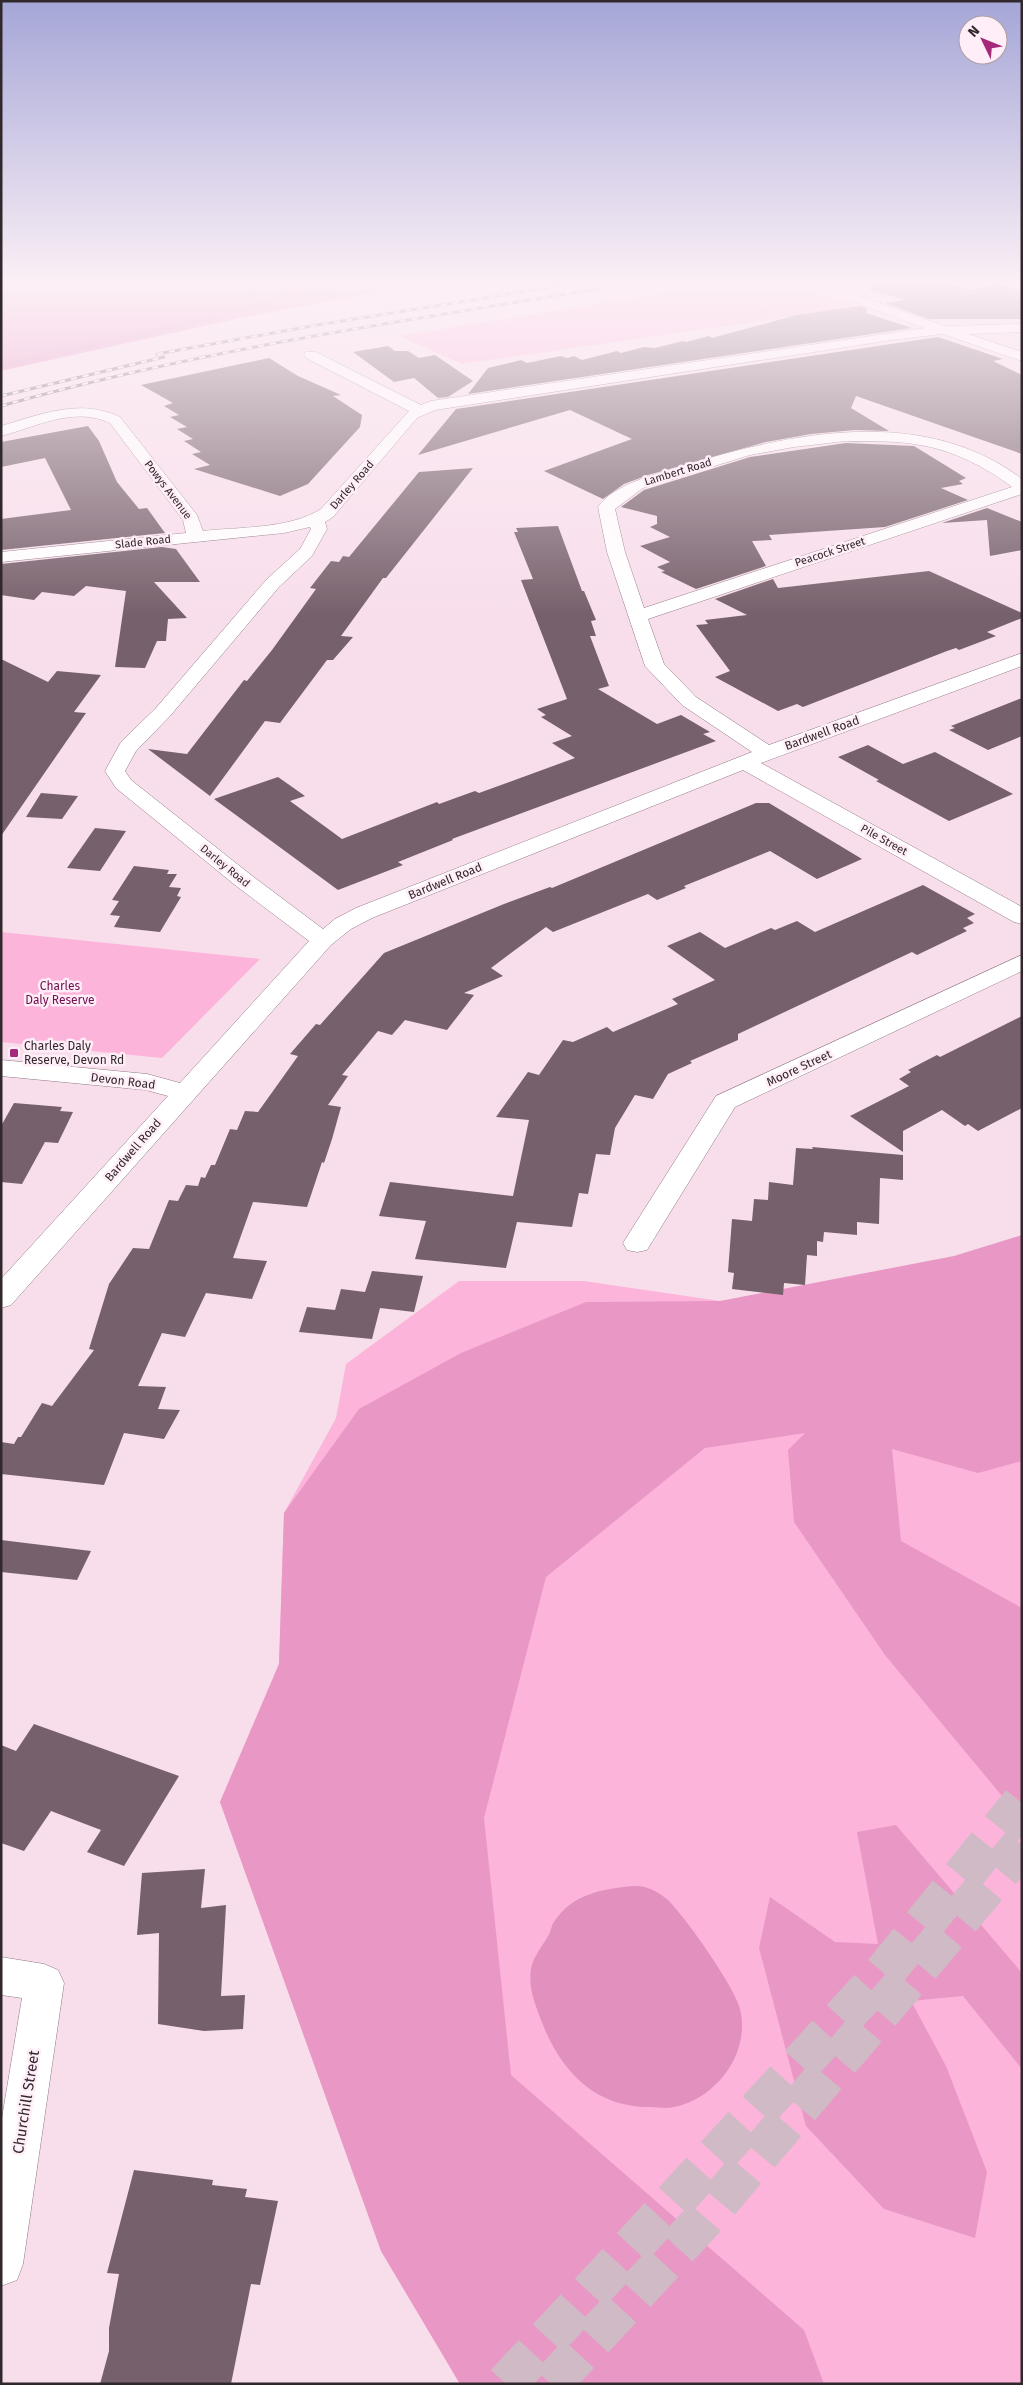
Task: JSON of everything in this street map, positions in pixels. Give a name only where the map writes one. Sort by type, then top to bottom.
[{"type":"street","points":[[384,392],[419,410],[530,392]]},
{"type":"street","name":"Darley Road","points":[[272,583],[280,565],[292,549],[294,542],[284,528],[316,520],[336,505],[412,414],[419,410]]},
{"type":"street","name":"Powys Avenue","points":[[1,431],[71,412],[90,411],[104,413],[115,420],[191,519],[196,537]]},
{"type":"street","name":"Lambert Road","points":[[767,753],[689,701],[655,666],[616,552],[606,507],[636,485],[747,451],[794,442],[846,436],[922,440],[971,456],[1005,474],[1022,488]]},
{"type":"street","name":"Peacock Street","points":[[638,616],[1022,488]]},
{"type":"street","name":"Darley Road","points":[[316,520],[319,529],[310,548],[294,566],[272,583],[161,714],[117,761],[114,771],[123,784],[322,940]]},
{"type":"street","name":"Slade Road","points":[[1,557],[284,528]]},
{"type":"street","name":"Bardwell Road","points":[[1,1298],[322,940],[343,924],[364,913],[767,753],[1022,659]]},
{"type":"street","name":"Pile Street","points":[[746,762],[1022,917]]},
{"type":"street","name":"Moore Street","points":[[637,1243],[725,1102],[1022,962]]},
{"type":"street","name":"Devon Road","points":[[1,1068],[147,1082],[184,1092]]},
{"type":"street","name":"Churchill Street","points":[[1,1976],[44,1983],[1,2264]]},
{"type":"green space","name":"Charles Daly Reserve","points":[[1,932],[260,959],[162,1058],[1,1042]]},
{"type":"green space","points":[[1022,1260],[1022,2384],[460,2384],[381,2251],[220,1802],[279,1664],[284,1513],[336,1418],[346,1364],[459,1281],[584,1281],[720,1301]]},
{"type":"shaded area","points":[[1022,1235],[1022,1461],[978,1473],[892,1449],[901,1541],[1022,1608],[1022,1816],[1007,1802],[885,1655],[794,1522],[788,1450],[805,1433],[705,1448],[546,1577],[484,1818],[511,2075],[804,2330],[824,2384],[460,2384],[381,2251],[220,1802],[279,1664],[284,1513],[359,1409],[461,1353],[586,1302],[720,1301],[954,1256]]},
{"type":"shaded area","points":[[896,1825],[1022,1973],[1022,2069],[963,1996],[911,2001],[946,2066],[987,2172],[975,2238],[884,2209],[806,2126],[759,1948],[770,1897],[835,1942],[878,1944],[857,1832]]},
{"type":"shaded area","points":[[642,1886],[655,1891],[675,1907],[719,1969],[740,2009],[742,2026],[740,2042],[727,2072],[704,2094],[689,2102],[671,2108],[631,2106],[612,2101],[582,2083],[558,2055],[536,2008],[531,1989],[530,1976],[534,1960],[561,1913],[579,1899],[599,1891]]},
{"type":"building","points":[[154,392],[335,392],[341,395],[333,396],[362,415],[360,427],[308,484],[280,496],[194,469],[210,465],[192,454],[201,452],[184,441],[193,439],[177,429],[187,427],[170,417],[179,415],[164,406],[173,403]]},
{"type":"building","points":[[431,392],[455,392],[448,397],[438,398]]},
{"type":"building","points":[[568,392],[1022,392],[1022,454],[856,396],[851,408],[889,431],[855,430],[811,434],[766,442],[648,475],[624,484],[603,499],[544,471],[632,439],[570,410],[418,455],[456,409]]},
{"type":"building","points":[[88,426],[99,441],[117,482],[139,509],[147,508],[165,533],[1,550],[1,519],[71,510],[45,458],[1,467],[1,442]]},
{"type":"building","points":[[846,443],[914,446],[966,478],[959,481],[963,484],[941,488],[968,500],[885,527],[769,535],[772,540],[752,541],[766,566],[696,589],[661,572],[665,571],[657,567],[670,562],[640,546],[670,537],[650,527],[657,524],[657,516],[621,507],[644,490],[750,457]]},
{"type":"building","points":[[473,468],[386,578],[383,578],[341,636],[353,637],[333,660],[327,660],[280,723],[265,721],[210,796],[148,749],[187,754],[244,680],[247,681],[272,650],[316,589],[310,588],[331,561],[339,562],[343,556],[349,557],[419,472]]},
{"type":"building","points":[[987,508],[1022,522],[1022,550],[990,556],[987,520],[942,523]]},
{"type":"building","points":[[558,526],[582,591],[584,591],[596,620],[591,621],[596,636],[590,636],[609,686],[598,689],[657,724],[681,715],[710,732],[703,734],[716,741],[452,839],[398,862],[403,865],[338,890],[214,799],[278,777],[305,796],[290,801],[342,839],[437,802],[439,804],[475,791],[479,793],[575,758],[552,743],[572,736],[541,717],[546,715],[537,709],[567,699],[521,580],[533,579],[514,532],[518,532],[516,528]]},
{"type":"building","points":[[162,547],[176,549],[200,582],[154,582],[187,618],[168,619],[166,641],[157,641],[145,668],[115,667],[126,591],[86,586],[74,596],[42,592],[34,600],[1,595],[1,564]]},
{"type":"building","points":[[929,571],[1022,613],[1022,618],[987,632],[996,636],[959,650],[956,648],[947,651],[803,707],[797,704],[778,711],[715,677],[730,671],[696,625],[708,624],[705,620],[747,615],[715,599],[773,579],[778,588]]},
{"type":"building","points":[[1,659],[48,682],[57,671],[101,675],[74,712],[86,713],[1,836]]},
{"type":"building","points":[[1022,698],[1022,736],[988,750],[949,730],[955,728],[951,726]]},
{"type":"building","points":[[868,745],[903,764],[935,752],[1013,794],[949,821],[876,781],[879,780],[838,757]]},
{"type":"building","points":[[41,793],[78,796],[62,819],[26,817]]},
{"type":"building","points":[[756,803],[769,803],[862,859],[817,879],[770,851],[684,886],[686,888],[657,900],[648,894],[553,932],[546,927],[491,968],[503,976],[464,993],[474,995],[447,1030],[405,1020],[392,1035],[378,1031],[342,1075],[348,1076],[328,1105],[341,1107],[324,1163],[322,1162],[307,1207],[253,1202],[233,1258],[267,1261],[252,1299],[206,1293],[185,1337],[162,1333],[138,1386],[166,1387],[158,1409],[180,1410],[164,1439],[124,1433],[104,1485],[1,1474],[1,1442],[14,1444],[18,1437],[21,1437],[42,1403],[52,1406],[94,1350],[89,1349],[109,1284],[133,1248],[149,1249],[169,1200],[178,1201],[186,1185],[198,1186],[201,1177],[205,1178],[211,1165],[215,1165],[230,1129],[237,1130],[245,1111],[258,1112],[298,1056],[290,1054],[316,1024],[320,1025],[384,953],[504,904],[550,887],[552,888]]},
{"type":"building","points":[[95,828],[126,831],[100,871],[67,868]]},
{"type":"building","points":[[134,866],[169,870],[167,874],[177,874],[169,887],[181,888],[177,896],[181,897],[160,932],[114,927],[120,916],[110,915],[119,901],[112,900]]},
{"type":"building","points":[[923,885],[975,914],[967,918],[974,923],[963,928],[967,931],[917,955],[912,952],[738,1034],[738,1040],[690,1061],[692,1063],[668,1074],[653,1099],[635,1095],[615,1128],[610,1155],[596,1154],[588,1194],[579,1193],[572,1227],[517,1222],[506,1268],[415,1259],[426,1221],[379,1216],[390,1182],[513,1196],[529,1120],[496,1117],[528,1072],[539,1075],[563,1040],[573,1042],[607,1027],[613,1032],[678,1004],[672,999],[715,980],[667,946],[700,932],[725,948],[771,928],[775,930],[797,921],[815,932]]},
{"type":"building","points":[[1022,1016],[1022,1108],[978,1131],[968,1124],[965,1126],[942,1110],[903,1131],[903,1152],[850,1116],[909,1086],[899,1079],[911,1072],[908,1070],[937,1055],[940,1057]]},
{"type":"building","points":[[14,1103],[62,1107],[60,1111],[73,1112],[58,1143],[45,1142],[22,1184],[1,1182],[1,1126]]},
{"type":"building","points":[[812,1147],[903,1155],[903,1180],[880,1178],[879,1224],[857,1222],[857,1235],[824,1232],[823,1242],[817,1241],[817,1256],[807,1255],[805,1285],[784,1283],[783,1295],[732,1289],[734,1273],[728,1272],[732,1219],[752,1221],[754,1199],[768,1200],[769,1182],[793,1185],[796,1148],[813,1149]]},
{"type":"building","points":[[372,1271],[423,1276],[414,1312],[380,1308],[372,1339],[299,1332],[307,1307],[335,1310],[341,1289],[365,1292]]},
{"type":"building","points":[[1,1540],[91,1551],[77,1580],[1,1572]]},
{"type":"building","points":[[34,1724],[179,1776],[124,1866],[87,1852],[101,1830],[51,1811],[24,1851],[1,1843],[1,1745],[16,1751]]},
{"type":"building","points":[[205,1869],[201,1908],[226,1905],[221,1996],[245,1995],[243,2029],[204,2031],[158,2024],[159,1933],[137,1935],[142,1873]]},
{"type":"building","points":[[134,2170],[213,2180],[212,2185],[247,2189],[245,2197],[278,2201],[260,2285],[251,2284],[231,2384],[100,2384],[109,2351],[109,2328],[119,2274],[107,2273]]},
{"type":"tunnel","points":[[506,2384],[884,1973],[1022,1803]]},
{"type":"tunnel","points":[[551,2384],[705,2218],[1022,1845]]},
{"type":"railway","points":[[1,396],[16,392]]},
{"type":"railway","points":[[1,406],[53,392]]},
{"type":"place","name":"Charles Daly Reserve, Devon Rd","points":[[14,1053]]}]
